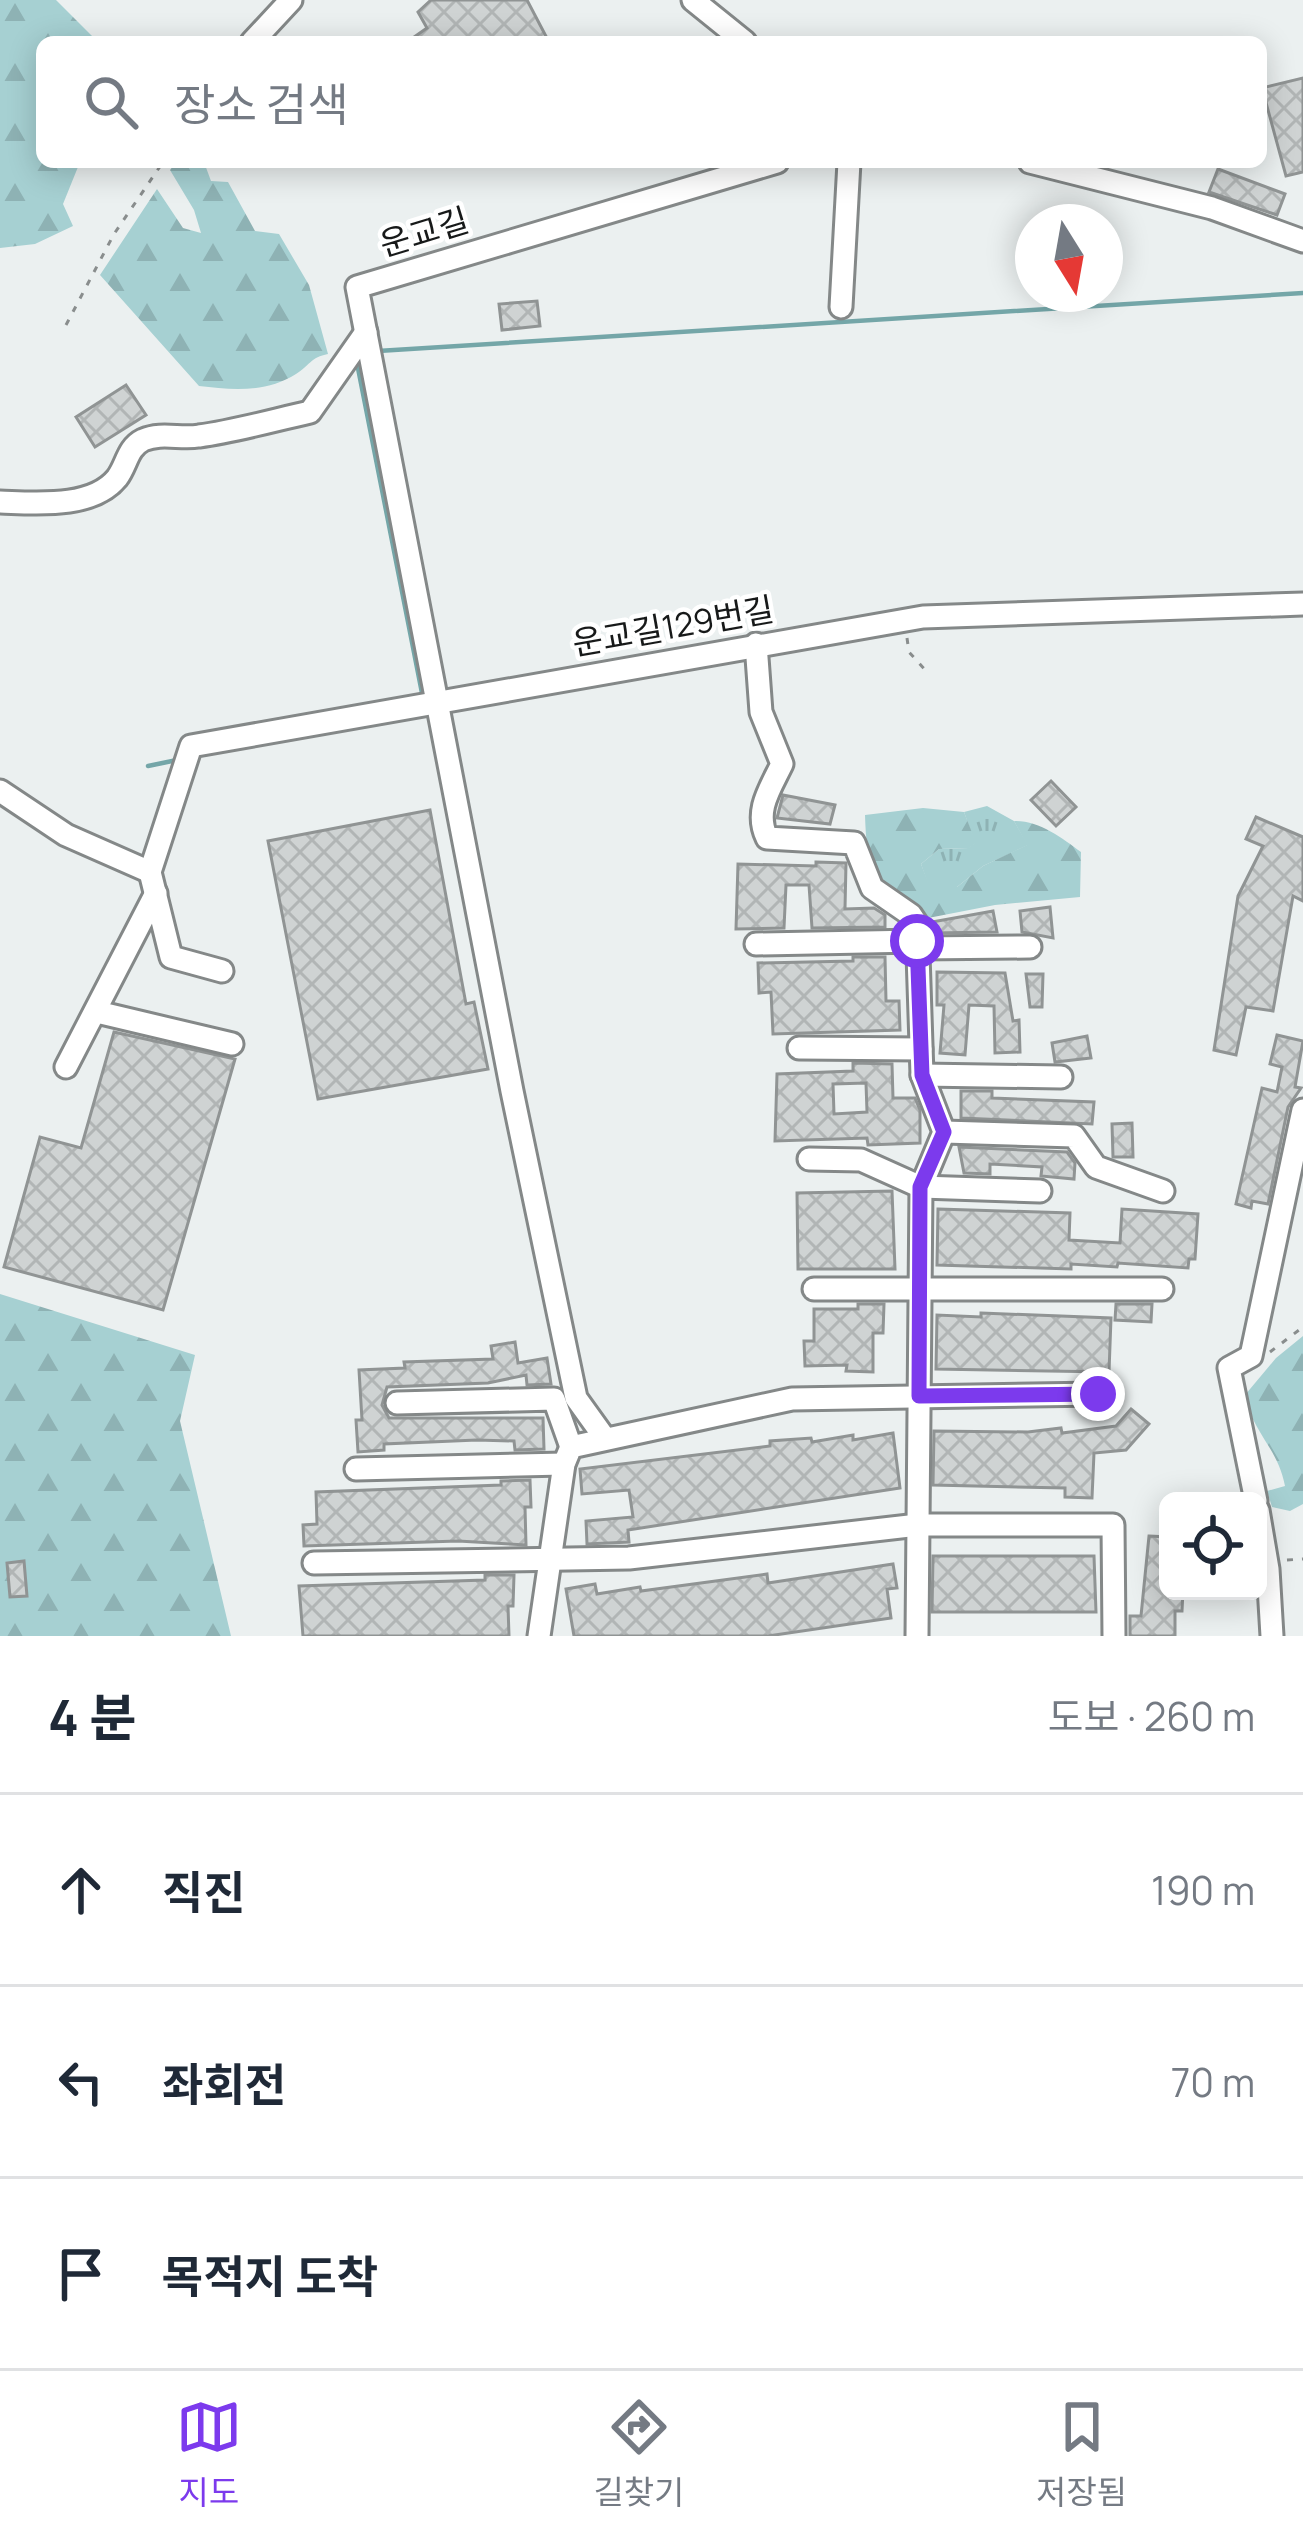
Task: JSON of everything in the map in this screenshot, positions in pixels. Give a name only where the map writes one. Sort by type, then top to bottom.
[{"type":"street","points":[[258,36],[291,0]]},
{"type":"street","points":[[693,0],[738,36]]},
{"type":"street","name":"운교길","points":[[604,1437],[576,1398],[357,287],[757,168]]},
{"type":"street","points":[[841,307],[849,168]]},
{"type":"street","points":[[1054,168],[1212,208],[1303,241]]},
{"type":"street","points":[[0,502],[59,503],[108,488],[122,472],[130,449],[143,440],[163,435],[196,437],[310,412],[366,332]]},
{"type":"street","name":"운교길129번길","points":[[153,883],[191,746],[904,620],[1303,604]]},
{"type":"street","points":[[755,644],[761,712],[782,764],[763,803],[760,824],[767,838],[854,842],[872,888],[917,923],[922,1075],[944,1132],[920,1187],[917,1636]]},
{"type":"street","points":[[0,791],[66,835],[153,883],[171,957],[222,971]]},
{"type":"street","points":[[66,1067],[97,1012],[153,883]]},
{"type":"street","points":[[756,944],[1030,947]]},
{"type":"street","points":[[97,1012],[232,1044]]},
{"type":"street","points":[[799,1048],[921,1049]]},
{"type":"street","points":[[922,1075],[1061,1077]]},
{"type":"street","points":[[1254,1492],[1229,1368],[1251,1356],[1303,1110]]},
{"type":"street","points":[[944,1132],[1074,1136],[1096,1167],[1163,1191]]},
{"type":"street","points":[[809,1159],[861,1160],[920,1187],[1040,1191]]},
{"type":"street","points":[[814,1289],[1162,1289]]},
{"type":"street","points":[[356,1469],[567,1456],[604,1437],[792,1400],[1098,1394]]},
{"type":"street","points":[[397,1403],[554,1399],[567,1456],[539,1636]]},
{"type":"street","points":[[314,1564],[628,1558],[918,1526],[1113,1525],[1114,1636]]},
{"type":"street","points":[[1267,1563],[1272,1636]]},
{"type":"path","points":[[66,325],[114,234],[159,168]]},
{"type":"path","points":[[904,620],[909,652],[927,671]]},
{"type":"path","points":[[1251,1356],[1270,1352],[1303,1327]]},
{"type":"green space","points":[[0,0],[56,0],[92,36],[36,36],[36,168],[78,168],[63,204],[73,226],[35,244],[0,248]]},
{"type":"green space","points":[[206,168],[211,181],[228,182],[255,231],[279,234],[309,285],[328,354],[296,374],[261,387],[199,386],[100,275],[157,189],[183,228],[201,233],[194,210],[170,170]]},
{"type":"green space","points":[[987,806],[1014,821],[1028,845],[983,866],[957,887],[929,887],[921,864],[939,849],[968,848],[975,843],[964,812]]},
{"type":"green space","points":[[923,808],[964,812],[976,843],[969,848],[939,849],[921,864],[930,887],[957,887],[983,866],[1027,845],[1014,821],[1023,821],[1050,831],[1081,852],[1080,897],[995,905],[923,919],[877,876],[868,852],[865,815]]},
{"type":"green space","points":[[0,1294],[195,1355],[180,1421],[231,1636],[0,1636]]},
{"type":"green space","points":[[1303,1336],[1303,1504],[1290,1511],[1272,1507],[1267,1491],[1285,1486],[1245,1395],[1276,1358]]},
{"type":"building","points":[[431,0],[527,0],[546,36],[416,36],[427,28],[418,12]]},
{"type":"building","points":[[1303,78],[1303,172],[1286,176],[1267,106],[1267,87]]},
{"type":"building","points":[[1218,169],[1285,194],[1277,215],[1209,192]]},
{"type":"building","points":[[537,301],[540,326],[502,330],[499,304]]},
{"type":"building","points":[[126,385],[146,415],[95,447],[76,417]]},
{"type":"building","points":[[1051,781],[1076,807],[1056,826],[1031,800]]},
{"type":"building","points":[[783,795],[835,805],[830,824],[777,818]]},
{"type":"building","points":[[430,810],[466,1004],[474,1002],[488,1069],[318,1099],[268,841]]},
{"type":"building","points":[[1256,817],[1303,837],[1303,901],[1293,896],[1273,1011],[1246,1007],[1236,1055],[1214,1050],[1238,896],[1263,846],[1246,839]]},
{"type":"building","points":[[816,862],[846,863],[845,909],[874,908],[885,915],[885,927],[812,928],[809,885],[786,885],[784,928],[736,929],[738,864],[816,866]]},
{"type":"building","points":[[1050,907],[1053,938],[1022,932],[1020,911]]},
{"type":"building","points":[[993,911],[997,932],[932,933],[932,922]]},
{"type":"building","points":[[853,957],[885,957],[886,1001],[899,1001],[900,1030],[773,1034],[771,992],[759,993],[758,963],[853,961]]},
{"type":"building","points":[[937,972],[1005,973],[1013,1021],[1019,1020],[1020,1052],[995,1053],[994,1006],[969,1005],[965,1055],[940,1053],[944,1005],[937,1005]]},
{"type":"building","points":[[1026,974],[1043,974],[1042,1007],[1030,1007]]},
{"type":"building","points":[[114,1032],[235,1059],[163,1310],[4,1267],[40,1137],[81,1148]]},
{"type":"building","points":[[1277,1035],[1303,1041],[1295,1087],[1301,1088],[1288,1107],[1268,1204],[1252,1201],[1251,1208],[1236,1204],[1262,1088],[1277,1092],[1282,1067],[1270,1064]]},
{"type":"building","points":[[1087,1036],[1091,1058],[1055,1062],[1052,1043]]},
{"type":"building","points":[[853,1063],[892,1064],[893,1098],[915,1098],[920,1110],[920,1143],[868,1145],[867,1138],[775,1141],[777,1074],[853,1071]],"holes":[[[866,1083],[867,1112],[834,1114],[833,1084]]]},
{"type":"building","points":[[961,1091],[992,1091],[992,1098],[1094,1102],[1092,1124],[961,1118]]},
{"type":"building","points":[[1132,1123],[1133,1157],[1113,1157],[1112,1124]]},
{"type":"building","points":[[959,1147],[1067,1152],[1075,1163],[1074,1179],[1041,1176],[1042,1167],[990,1164],[990,1174],[964,1173]]},
{"type":"building","points":[[892,1191],[895,1269],[798,1269],[797,1193]]},
{"type":"building","points":[[938,1209],[1070,1213],[1069,1240],[1120,1243],[1122,1209],[1198,1214],[1195,1259],[1189,1259],[1188,1268],[1118,1263],[1117,1267],[1071,1264],[1071,1269],[937,1265]]},
{"type":"building","points":[[858,1304],[884,1304],[883,1333],[873,1333],[873,1372],[846,1371],[847,1365],[805,1366],[804,1341],[814,1341],[814,1309],[858,1309]]},
{"type":"building","points":[[1116,1304],[1152,1304],[1151,1322],[1115,1320]]},
{"type":"building","points":[[981,1313],[1111,1318],[1109,1372],[936,1369],[937,1315],[981,1317]]},
{"type":"building","points":[[515,1342],[518,1363],[547,1358],[551,1384],[527,1385],[526,1375],[488,1383],[387,1387],[382,1405],[389,1418],[543,1418],[544,1449],[515,1450],[514,1441],[477,1440],[384,1444],[384,1450],[358,1452],[356,1420],[362,1420],[359,1370],[405,1368],[404,1362],[493,1359],[491,1346]]},
{"type":"building","points":[[1131,1409],[1149,1424],[1126,1450],[1094,1453],[1092,1498],[1065,1497],[1065,1488],[933,1485],[934,1431],[1061,1428],[1062,1433],[1116,1426]]},
{"type":"building","points":[[893,1433],[900,1488],[628,1530],[629,1542],[587,1544],[586,1521],[633,1517],[629,1490],[582,1494],[580,1469],[770,1446],[770,1441],[811,1438],[812,1442],[853,1435],[853,1440]]},
{"type":"building","points":[[530,1480],[526,1545],[458,1541],[304,1546],[303,1525],[317,1524],[316,1492]]},
{"type":"building","points":[[1149,1536],[1159,1537],[1159,1600],[1183,1600],[1182,1611],[1175,1611],[1175,1636],[1130,1636],[1130,1616],[1141,1616]]},
{"type":"building","points":[[933,1556],[1094,1556],[1096,1612],[932,1612]]},
{"type":"building","points":[[24,1561],[27,1596],[10,1597],[7,1563]]},
{"type":"building","points":[[893,1564],[897,1588],[887,1589],[891,1618],[768,1636],[574,1636],[566,1589],[595,1584],[597,1594],[640,1587],[641,1591],[767,1574],[768,1583]]},
{"type":"building","points":[[485,1575],[514,1575],[509,1636],[303,1636],[299,1586],[485,1580]]},
{"type":"waterway","points":[[378,351],[1303,293]]},
{"type":"waterway","points":[[356,358],[422,693]]},
{"type":"waterway","points":[[196,756],[232,749]]},
{"type":"waterway","points":[[148,766],[177,760]]},
{"type":"route","points":[[917,941],[922,1075],[944,1132],[920,1187],[919,1396],[1098,1394]]}]
